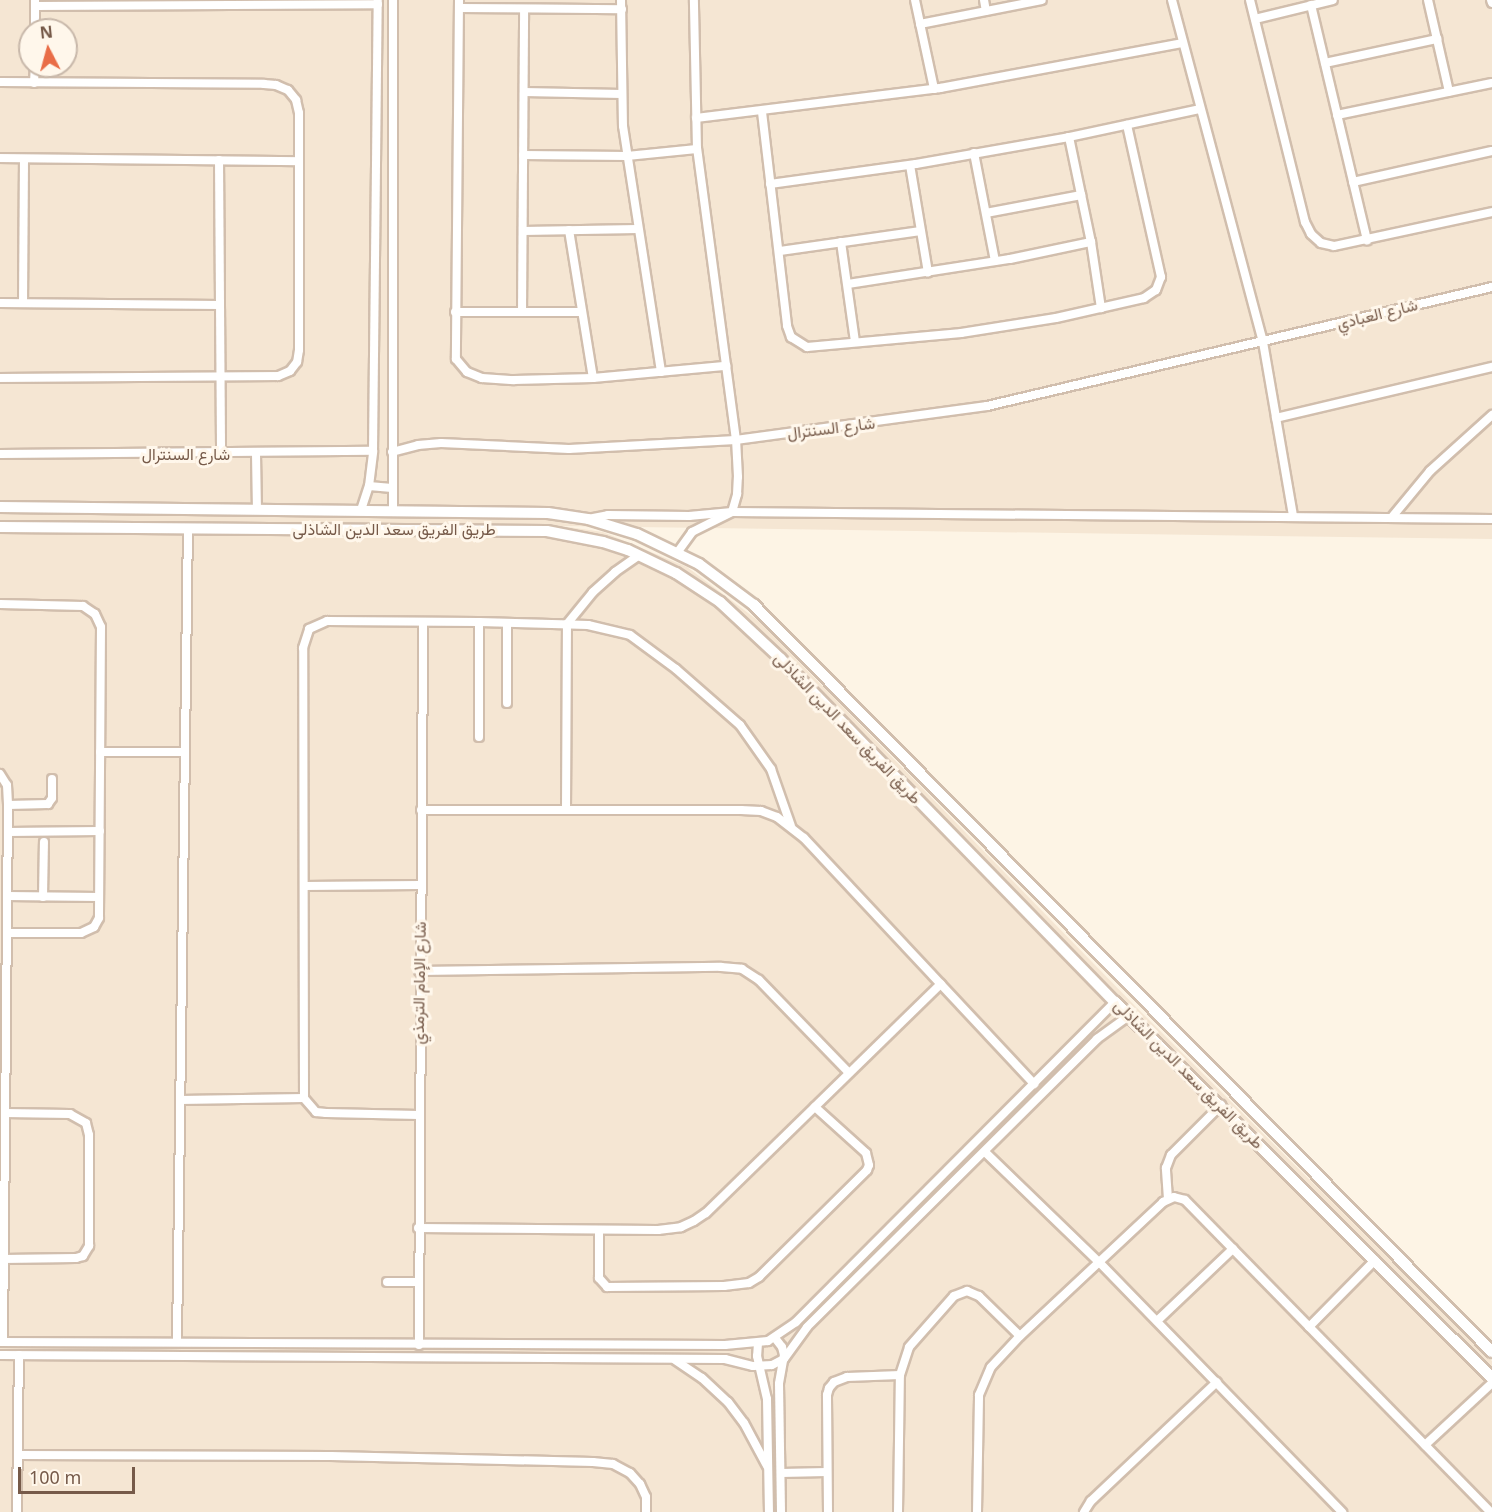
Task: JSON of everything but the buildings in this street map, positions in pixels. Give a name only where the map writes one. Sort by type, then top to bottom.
[{"type":"street","points":[[393,0],[393,512]]},
{"type":"street","points":[[621,0],[623,126],[661,372]]},
{"type":"street","points":[[677,553],[692,532],[732,512],[737,494],[736,440],[697,149],[694,0]]},
{"type":"street","points":[[915,0],[934,89]]},
{"type":"street","points":[[984,0],[986,11]]},
{"type":"street","points":[[920,24],[1042,0]]},
{"type":"street","points":[[1172,0],[1263,342],[1293,516]]},
{"type":"street","points":[[1250,0],[1305,222],[1311,234],[1321,243],[1334,246],[1492,213]]},
{"type":"street","points":[[1255,19],[1334,0]]},
{"type":"street","points":[[1428,0],[1449,92]]},
{"type":"street","points":[[34,18],[35,3],[378,2],[373,451],[369,486],[361,510]]},
{"type":"street","points":[[622,9],[525,9],[459,4],[456,359],[467,372],[482,378],[514,380],[592,378],[726,366]]},
{"type":"street","points":[[1311,5],[1367,240]]},
{"type":"street","points":[[522,312],[525,9]]},
{"type":"street","points":[[1325,63],[1437,39]]},
{"type":"street","points":[[696,118],[762,112],[934,89],[1182,43]]},
{"type":"street","points":[[0,82],[276,85],[288,90],[296,100],[299,113],[299,350],[297,362],[290,371],[278,376],[0,378]]},
{"type":"street","points":[[1337,115],[1492,83]]},
{"type":"street","points":[[524,92],[622,94]]},
{"type":"street","points":[[770,184],[910,165],[1069,137],[1200,109]]},
{"type":"street","points":[[762,112],[787,326],[791,337],[798,344],[807,347],[961,333],[1101,308],[1144,298],[1156,290],[1161,277],[1127,125]]},
{"type":"street","points":[[1069,137],[1091,242],[1101,308]]},
{"type":"street","points":[[523,155],[627,156],[697,149]]},
{"type":"street","points":[[1353,182],[1492,151]]},
{"type":"street","points":[[974,153],[995,261]]},
{"type":"street","points":[[0,158],[299,161]]},
{"type":"street","points":[[23,303],[24,159]]},
{"type":"street","points":[[219,160],[221,454]]},
{"type":"street","points":[[910,165],[928,272]]},
{"type":"street","points":[[986,213],[1081,195]]},
{"type":"street","points":[[523,231],[638,229]]},
{"type":"street","points":[[569,230],[592,378]]},
{"type":"street","points":[[780,251],[921,231]]},
{"type":"street","points":[[841,242],[855,342]]},
{"type":"street","points":[[848,284],[995,261],[1091,242]]},
{"type":"street","name":"شارع العبادي","points":[[1263,342],[1492,287]]},
{"type":"street","points":[[0,303],[220,305]]},
{"type":"street","points":[[455,312],[582,312]]},
{"type":"street","name":"شارع السنترال","points":[[392,452],[418,445],[441,443],[569,449],[736,440],[987,406],[1263,342]]},
{"type":"street","points":[[1276,418],[1492,367]]},
{"type":"street","points":[[1392,517],[1430,471],[1492,415]]},
{"type":"street","name":"شارع السنترال","points":[[0,454],[256,454],[373,451]]},
{"type":"street","points":[[256,454],[257,509]]},
{"type":"street","points":[[369,486],[392,488]]},
{"type":"street","points":[[29,527],[19,524],[18,516],[22,510],[31,507]]},
{"type":"street","points":[[0,508],[3,518],[0,525]]},
{"type":"street","name":"طريق الفريق سعد الدين الشاذلى","points":[[0,508],[548,513],[588,519],[637,534],[677,553],[718,577],[754,605],[1492,1352]]},
{"type":"street","points":[[430,529],[440,521],[433,511]]},
{"type":"street","points":[[467,529],[460,524],[459,518],[470,512]]},
{"type":"street","points":[[588,519],[608,515],[689,516],[732,512],[1492,519]]},
{"type":"street","name":"طريق الفريق سعد الدين الشاذلى","points":[[0,525],[528,530],[575,536],[639,555],[676,573],[727,608],[781,659],[1115,1002],[1221,1105],[1492,1380]]},
{"type":"street","points":[[177,1342],[188,528]]},
{"type":"street","points":[[566,810],[567,624],[593,592],[639,555]]},
{"type":"street","points":[[0,604],[83,606],[95,614],[100,627],[100,831],[97,922],[86,932],[7,933]]},
{"type":"street","points":[[418,1115],[316,1112],[304,1098],[304,638],[317,623],[327,621],[567,624],[609,628],[630,635],[662,657],[740,725],[771,769],[791,826]]},
{"type":"street","name":"شارع الإمام الترمذي","points":[[419,1345],[418,1115],[423,622]]},
{"type":"street","points":[[479,622],[479,737]]},
{"type":"street","points":[[507,623],[507,703]]},
{"type":"street","points":[[853,733],[862,735],[867,733],[869,722]]},
{"type":"street","points":[[877,758],[880,747],[892,744]]},
{"type":"street","points":[[100,752],[184,752]]},
{"type":"street","points":[[0,774],[7,785],[8,805],[3,1045],[5,1113],[2,1169],[2,1342],[382,1345],[725,1345],[759,1343],[775,1338],[796,1322],[1115,1002]]},
{"type":"street","points":[[8,805],[48,804],[52,798],[52,779]]},
{"type":"street","points":[[421,810],[741,810],[761,812],[791,826],[1034,1084]]},
{"type":"street","points":[[8,832],[100,831]]},
{"type":"street","points":[[43,897],[44,842]]},
{"type":"street","points":[[304,886],[420,885]]},
{"type":"street","points":[[7,896],[99,897]]},
{"type":"street","points":[[419,970],[732,967],[742,969],[759,980],[849,1073]]},
{"type":"street","points":[[418,1228],[658,1230],[681,1227],[694,1221],[706,1213],[941,984]]},
{"type":"street","points":[[0,1355],[725,1359],[760,1367],[772,1365],[784,1359],[803,1330],[1097,1039],[1130,1015]]},
{"type":"street","points":[[1088,1030],[1097,1039]]},
{"type":"street","points":[[180,1100],[304,1098]]},
{"type":"street","points":[[1168,1198],[1166,1168],[1171,1155],[1221,1105]]},
{"type":"street","points":[[599,1230],[599,1278],[607,1287],[730,1286],[748,1283],[759,1277],[867,1170],[869,1164],[866,1153],[815,1107]]},
{"type":"street","points":[[3,1259],[80,1258],[88,1250],[89,1235],[89,1135],[86,1123],[76,1115],[70,1114],[5,1113]]},
{"type":"street","points":[[1005,1114],[1014,1123]]},
{"type":"street","points":[[985,1152],[1157,1321],[1342,1512]]},
{"type":"street","points":[[938,1181],[940,1187],[947,1189]]},
{"type":"street","points":[[929,1190],[936,1192],[937,1199]]},
{"type":"street","points":[[1168,1198],[1185,1200],[1491,1512]]},
{"type":"street","points":[[978,1512],[980,1395],[991,1367],[1020,1336],[1168,1198]]},
{"type":"street","points":[[1157,1321],[1233,1249]]},
{"type":"street","points":[[1309,1327],[1375,1260]]},
{"type":"street","points":[[1396,1282],[1403,1285],[1410,1283],[1412,1270]]},
{"type":"street","points":[[387,1282],[418,1282]]},
{"type":"street","points":[[898,1512],[900,1375],[909,1347],[960,1293],[973,1292],[979,1296],[1020,1336]]},
{"type":"street","points":[[1420,1306],[1422,1297],[1435,1295]]},
{"type":"street","points":[[796,1322],[796,1329],[803,1330]]},
{"type":"street","points":[[775,1338],[782,1347],[784,1359],[780,1390],[781,1512]]},
{"type":"street","points":[[63,1342],[63,1355]]},
{"type":"street","points":[[139,1342],[139,1355]]},
{"type":"street","points":[[225,1343],[225,1356]]},
{"type":"street","points":[[759,1343],[757,1356],[766,1392],[768,1512]]},
{"type":"street","points":[[382,1345],[382,1357]]},
{"type":"street","points":[[453,1345],[453,1358]]},
{"type":"street","points":[[725,1345],[725,1359]]},
{"type":"street","points":[[17,1512],[19,1355]]},
{"type":"street","points":[[673,1359],[702,1378],[728,1402],[744,1423],[768,1468]]},
{"type":"street","points":[[828,1512],[830,1388],[840,1378],[900,1375]]},
{"type":"street","points":[[1425,1445],[1492,1380]]},
{"type":"street","points":[[1084,1512],[1091,1501],[1216,1382]]},
{"type":"street","points":[[766,1392],[772,1388],[780,1390]]},
{"type":"street","points":[[18,1455],[331,1456],[593,1462],[613,1464],[630,1473],[640,1484],[646,1497],[646,1512]]},
{"type":"street","points":[[781,1473],[827,1472]]},
{"type":"shaded area","points":[[0,0],[1492,0],[1492,539],[561,526],[603,532],[687,567],[760,622],[1136,1007],[1492,1361],[1492,1512],[0,1512]]}]
